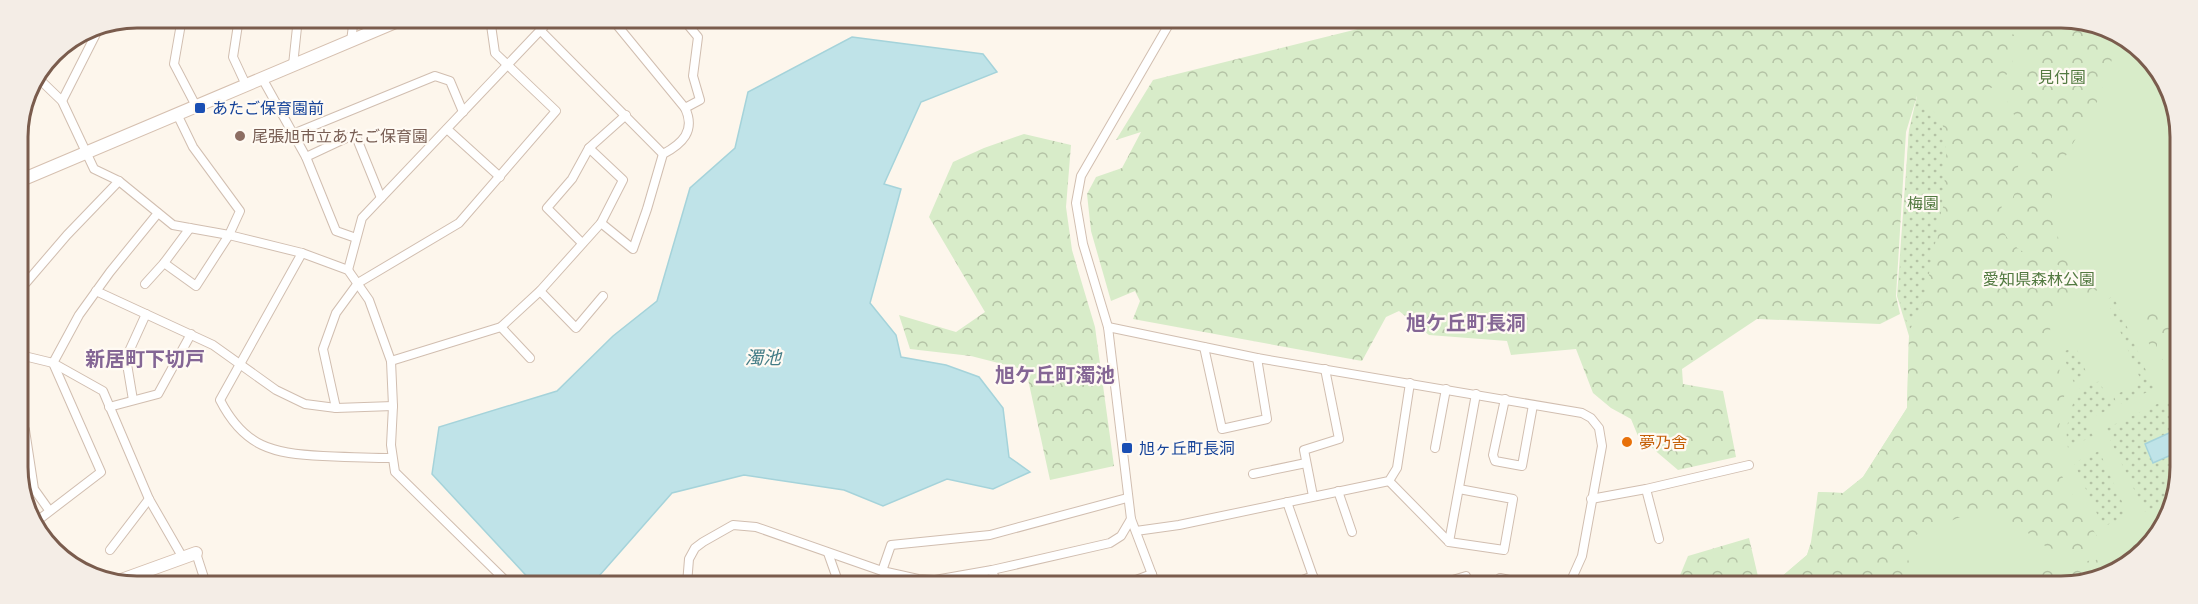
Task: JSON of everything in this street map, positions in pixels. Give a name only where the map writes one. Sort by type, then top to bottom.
[{"type":"street","points":[[180,28],[174,64],[196,106]]},
{"type":"street","points":[[238,28],[233,57],[246,85]]},
{"type":"street","points":[[293,65],[297,28]]},
{"type":"street","points":[[351,41],[353,28]]},
{"type":"street","points":[[29,177],[382,28]]},
{"type":"street","points":[[336,408],[323,349],[336,313],[358,283],[459,223],[556,111],[495,53],[491,28]]},
{"type":"street","points":[[601,223],[633,249],[663,154],[680,145],[688,131],[689,116],[686,108],[619,28]]},
{"type":"street","points":[[686,108],[700,100],[693,76],[698,37],[690,28]]},
{"type":"street","points":[[1148,575],[1152,574],[1131,519],[1127,498],[1108,327],[1083,244],[1076,203],[1081,176],[1167,28]]},
{"type":"street","points":[[348,270],[362,218],[540,30],[663,154]]},
{"type":"street","points":[[62,101],[95,38]]},
{"type":"street","points":[[293,134],[435,76],[450,81],[463,112]]},
{"type":"street","points":[[262,78],[306,157],[336,231],[357,238]]},
{"type":"street","points":[[44,83],[62,101],[94,169],[119,181],[173,225],[229,235],[302,253],[348,270],[369,300],[391,361],[392,458],[395,472],[501,576]]},
{"type":"street","points":[[164,263],[196,286],[229,235],[240,211],[193,147],[177,114]]},
{"type":"street","points":[[582,243],[547,208],[572,179],[589,148],[626,115]]},
{"type":"street","points":[[447,129],[500,177]]},
{"type":"street","points":[[306,157],[355,134],[381,198]]},
{"type":"street","points":[[391,361],[501,327],[540,291],[601,223],[623,180],[589,148]]},
{"type":"street","points":[[29,280],[67,234],[119,181]]},
{"type":"street","points":[[53,363],[96,291],[159,213]]},
{"type":"street","points":[[145,284],[190,228]]},
{"type":"street","points":[[302,253],[220,400],[230,419],[258,443],[272,450],[291,454],[392,458]]},
{"type":"street","points":[[96,291],[213,345],[276,390],[305,404],[336,408],[393,406]]},
{"type":"street","points":[[540,291],[576,328],[603,296]]},
{"type":"street","points":[[133,400],[126,358],[146,314]]},
{"type":"street","points":[[501,327],[530,358]]},
{"type":"street","points":[[1108,327],[1257,358],[1582,413],[1591,418],[1599,428],[1602,446],[1582,556],[1573,575]]},
{"type":"street","points":[[109,407],[158,394],[191,334]]},
{"type":"street","points":[[1204,347],[1222,429],[1267,419],[1257,358]]},
{"type":"street","points":[[28,357],[53,363],[103,391],[148,500],[183,558]]},
{"type":"street","points":[[41,517],[101,472],[53,363]]},
{"type":"street","points":[[1313,496],[1304,450],[1339,439],[1325,369]]},
{"type":"street","points":[[1136,531],[1179,525],[1389,481],[1397,468],[1410,383]]},
{"type":"street","points":[[1435,448],[1446,389]]},
{"type":"street","points":[[1449,542],[1476,394]]},
{"type":"street","points":[[1505,399],[1493,455],[1495,461],[1522,466],[1533,405]]},
{"type":"street","points":[[1252,474],[1306,463]]},
{"type":"street","points":[[1591,499],[1749,465]]},
{"type":"street","points":[[28,470],[34,489],[49,510]]},
{"type":"street","points":[[1389,481],[1449,542],[1504,550],[1514,499],[1459,489]]},
{"type":"street","points":[[1646,489],[1659,539]]},
{"type":"street","points":[[1338,491],[1352,532]]},
{"type":"street","points":[[882,571],[891,545],[990,535],[1127,498]]},
{"type":"street","points":[[110,550],[148,500]]},
{"type":"street","points":[[1287,502],[1312,575]]},
{"type":"street","points":[[960,576],[1110,543],[1121,536],[1131,519]]},
{"type":"street","points":[[688,576],[689,560],[695,548],[733,525],[756,527],[882,571],[903,576]]},
{"type":"street","points":[[135,576],[196,553],[203,576]]},
{"type":"street","points":[[828,553],[836,576]]},
{"type":"street","points":[[992,570],[994,576]]},
{"type":"green space","points":[[1362,28],[2006,28],[2014,35],[2013,60],[2007,75],[1987,90],[1986,97],[2024,141],[2018,168],[2003,202],[2001,222],[2004,232],[2016,247],[2056,270],[2076,295],[2057,312],[2051,327],[2050,335],[2065,391],[2055,453],[2062,476],[2102,544],[2083,554],[2048,548],[1990,505],[1901,541],[1914,575],[1783,575],[1807,555],[1818,492],[1843,493],[1863,477],[1907,408],[1909,335],[1920,316],[1937,240],[1943,207],[1947,142],[1940,115],[1917,96],[1906,132],[1896,296],[1900,314],[1880,324],[1757,319],[1682,369],[1683,384],[1723,391],[1736,457],[1678,470],[1638,436],[1631,419],[1611,408],[1593,393],[1576,349],[1511,355],[1507,341],[1429,335],[1399,311],[1386,317],[1362,361],[1133,319],[1140,301],[1135,291],[1111,301],[1091,231],[1087,194],[1096,177],[1122,168],[1141,132],[1116,140],[1153,80]]},
{"type":"green space","name":"愛知県森林公園","points":[[1805,28],[2074,29],[2095,34],[2127,51],[2151,77],[2164,103],[2170,138],[2169,480],[2164,501],[2151,527],[2121,557],[2102,567],[2074,575],[1783,575],[1807,555],[1816,529],[1818,492],[1843,493],[1863,477],[1907,408],[1909,336],[1897,296],[1909,130],[1917,96]]},
{"type":"green space","name":"見付園","points":[[2029,28],[2074,29],[2095,34],[2117,44],[2098,100],[2064,159],[2052,192],[2051,216],[2059,240],[2070,259],[2101,288],[2087,296],[2062,268],[2020,240],[2010,223],[2009,212],[2013,197],[2029,163],[2032,149],[2030,135],[2010,108],[2007,93],[2023,64]]},
{"type":"green space","name":"梅園","points":[[1918,98],[1938,116],[1946,142],[1942,207],[1936,239],[1925,293],[1919,313],[1909,331],[1898,296],[1909,131]]},
{"type":"green space","points":[[1024,134],[1071,145],[1066,207],[1072,250],[1095,327],[1114,466],[1050,480],[1026,370],[971,356],[910,349],[899,315],[956,332],[985,312],[929,217],[953,162]]},
{"type":"green space","points":[[2111,297],[2117,304],[2154,389],[2121,404],[2117,394],[2142,383],[2107,300]]},
{"type":"green space","points":[[2170,309],[2170,336],[2163,337],[2157,342],[2163,361],[2157,364],[2140,321],[2143,315],[2151,310]]},
{"type":"green space","points":[[2076,347],[2088,377],[2074,383],[2062,352]]},
{"type":"green space","points":[[2100,381],[2106,398],[2114,396],[2117,406],[2086,420],[2093,436],[2068,448],[2067,427],[2077,393],[2079,389]]},
{"type":"green space","points":[[2170,398],[2170,466],[2163,503],[2145,512],[2105,429]]},
{"type":"green space","points":[[2099,451],[2128,515],[2103,527],[2074,463]]},
{"type":"green space","points":[[1749,538],[1758,575],[1680,575],[1688,556]]},
{"type":"green space","points":[[2136,544],[2115,561],[2088,572],[2074,575],[2027,575],[2061,564],[2096,560]]},
{"type":"water","name":"濁池","points":[[852,37],[983,54],[997,72],[921,102],[884,184],[901,189],[870,303],[896,335],[901,357],[946,365],[979,377],[1003,408],[1009,457],[1030,472],[993,489],[947,479],[883,506],[844,490],[744,475],[672,493],[599,576],[526,576],[432,474],[439,427],[557,391],[613,336],[657,301],[690,188],[735,148],[748,92]]},
{"type":"water","points":[[2170,433],[2170,456],[2153,463],[2145,444]]},
{"type":"place","name":"あたご保育園前","points":[[200,108]]},
{"type":"place","name":"尾張旭市立あたご保育園","points":[[240,136]]},
{"type":"place","name":"夢乃舎","points":[[1627,442]]},
{"type":"place","name":"旭ヶ丘町長洞","points":[[1127,448]]},
{"type":"district","name":"旭ケ丘町長洞","points":[[1466,322]]},
{"type":"district","name":"新居町下切戸","points":[[145,358]]},
{"type":"district","name":"旭ケ丘町濁池","points":[[1055,374]]}]
